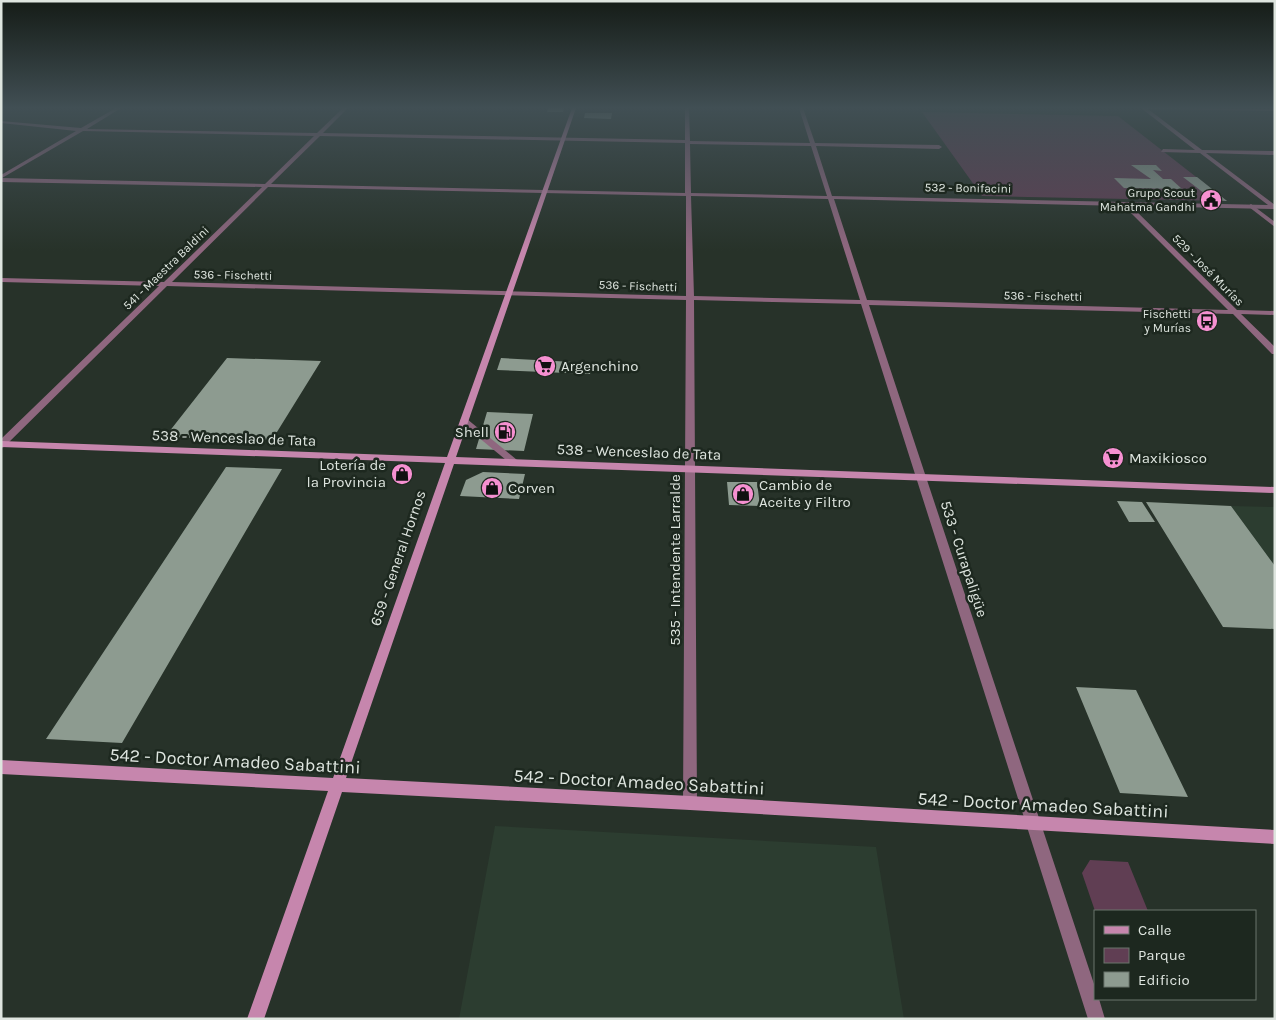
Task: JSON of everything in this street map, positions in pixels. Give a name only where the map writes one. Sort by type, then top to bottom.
[{"type":"street","points":[[1,178],[39,156]]},
{"type":"street","name":"541 - Maestra Baldini","points":[[2,445],[298,156]]},
{"type":"street","name":"659 - General Hornos","points":[[254,1019],[508,293],[558,156]]},
{"type":"street","name":"535 - Intendente Larralde","points":[[688,156],[690,298],[690,803]]},
{"type":"street","name":"533 - Curapaligüe","points":[[818,156],[920,478],[1097,1019]]},
{"type":"street","points":[[1205,156],[1274,207]]},
{"type":"street","name":"532 - Bonifacini","points":[[1,178],[1274,207]]},
{"type":"street","name":"529 - José Murías","points":[[1125,203],[1275,352]]},
{"type":"street","name":"536 - Fischetti","points":[[1,280],[1275,313]]},
{"type":"street","name":"538 - Wenceslao de Tata","points":[[2,445],[1275,490]]},
{"type":"street","name":"542 - Doctor Amadeo Sabattini","points":[[1,767],[690,803],[1275,837]]},
{"type":"lane","points":[[1250,206],[1275,225]]},
{"type":"lane","points":[[464,421],[514,462]]},
{"type":"shaded area","points":[[1231,506],[1275,507],[1275,566]]},
{"type":"shaded area","points":[[495,826],[876,847],[904,1019],[459,1019]]},
{"type":"green space","points":[[953,156],[1169,156],[1227,201],[982,196]]},
{"type":"green space","points":[[1090,860],[1128,862],[1148,910],[1095,910],[1082,873]]},
{"type":"building","points":[[1131,165],[1156,165],[1162,171],[1153,170],[1163,179],[1171,179],[1182,189],[1124,188],[1114,178],[1151,179]]},
{"type":"building","points":[[1183,177],[1197,177],[1227,201],[1213,200]]},
{"type":"building","points":[[227,358],[321,361],[272,440],[165,437]]},
{"type":"building","name":"Argenchino","points":[[501,358],[592,363],[590,374],[497,370]]},
{"type":"building","name":"Shell","points":[[487,412],[533,414],[524,451],[476,449]]},
{"type":"building","points":[[226,467],[282,469],[122,743],[46,739]]},
{"type":"building","name":"Corven","points":[[483,472],[525,474],[519,499],[460,496],[466,480]]},
{"type":"building","name":"Cambio de Aceite y Filtro","points":[[727,482],[757,482],[760,506],[729,505]]},
{"type":"building","points":[[1117,501],[1142,502],[1155,522],[1129,522]]},
{"type":"building","points":[[1146,502],[1231,506],[1275,566],[1275,629],[1223,627]]},
{"type":"building","points":[[1076,687],[1136,690],[1188,797],[1120,793]]},
{"type":"place","name":"Grupo Scout Mahatma Gandhi","points":[[1211,200]]},
{"type":"place","name":"Fischetti y Murías","points":[[1207,321]]},
{"type":"place","name":"Argenchino","points":[[545,366]]},
{"type":"place","name":"Shell","points":[[505,432]]},
{"type":"place","name":"Maxikiosco","points":[[1113,458]]},
{"type":"place","name":"Lotería de la Provincia","points":[[402,474]]},
{"type":"place","name":"Corven","points":[[492,488]]},
{"type":"place","name":"Cambio de Aceite y Filtro","points":[[743,494]]}]
